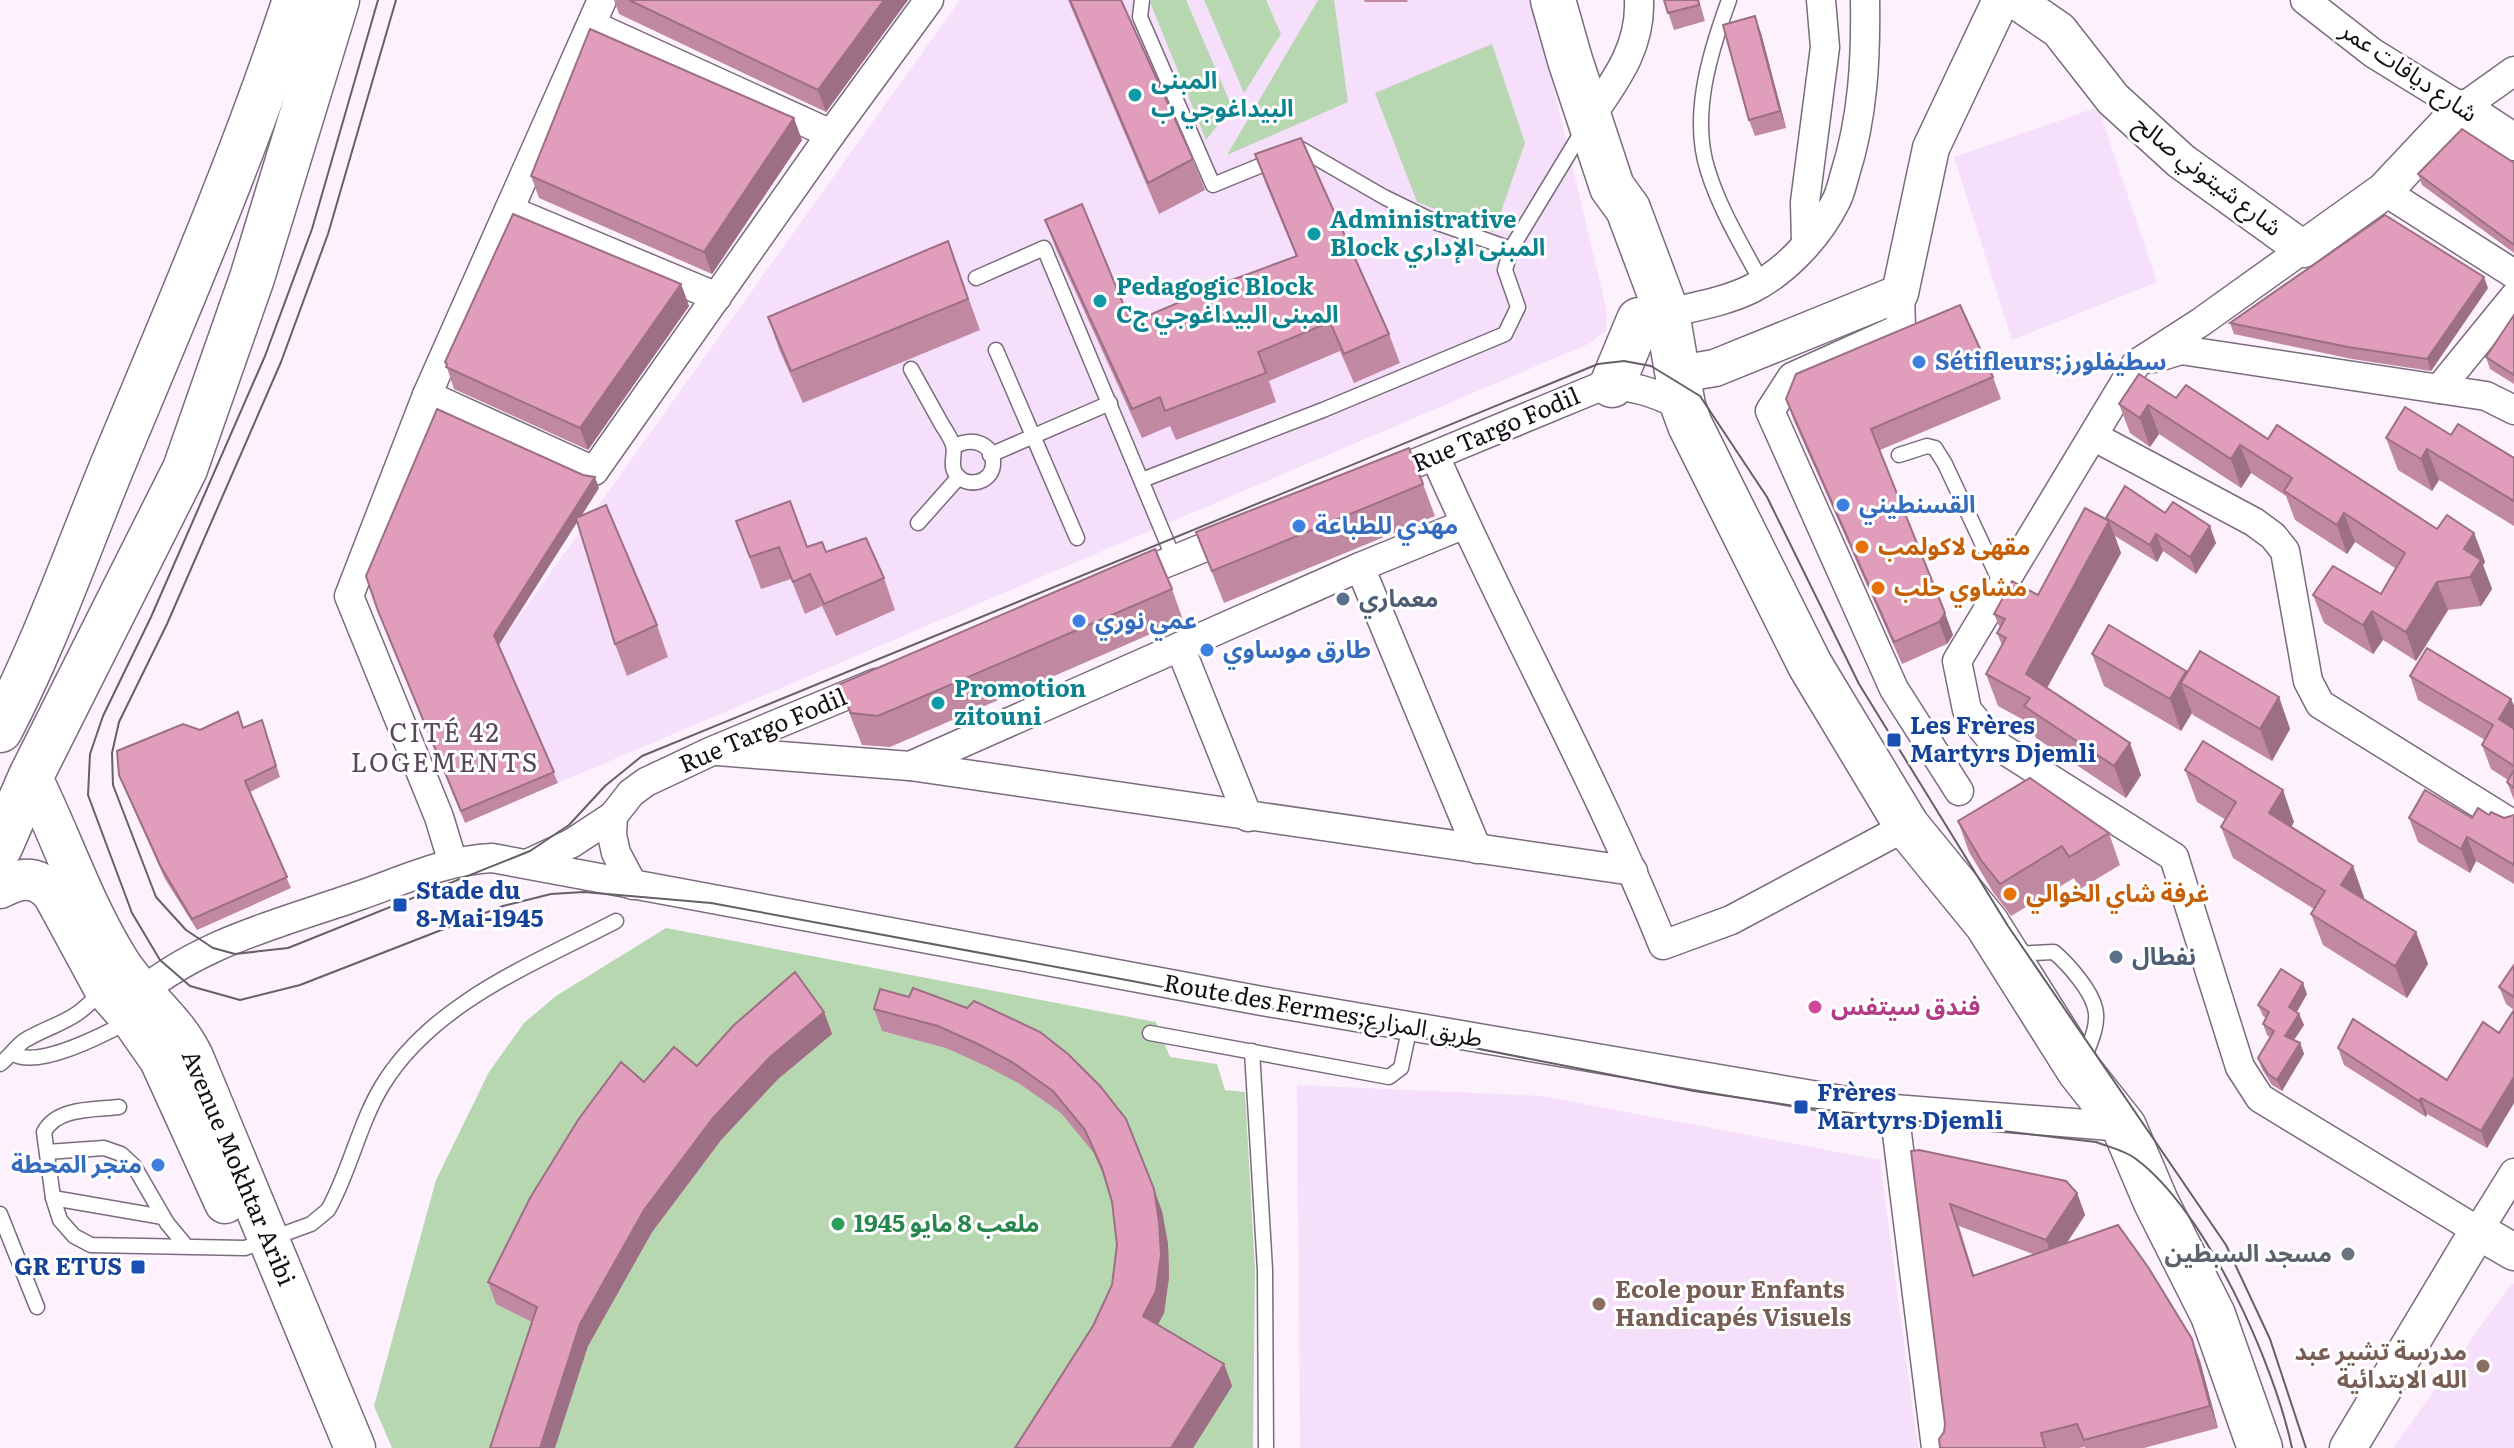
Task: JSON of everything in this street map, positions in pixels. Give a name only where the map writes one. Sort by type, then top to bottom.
[{"type":"main road","points":[[0,730],[30,672],[61,588],[173,321],[271,72],[295,0]]},
{"type":"main road","points":[[0,847],[31,776],[185,469],[252,278],[337,0]]},
{"type":"main road","points":[[1553,0],[1612,187],[1612,222],[1681,390],[1810,665],[1907,826],[1987,924],[2079,1070],[2124,1127],[2156,1202],[2213,1315],[2261,1444]]},
{"type":"main road","points":[[1612,385],[1653,316]]},
{"type":"main road","name":"Avenue Mokhtar Aribi","points":[[31,776],[69,864],[116,957],[125,1002]]},
{"type":"main road","name":"Avenue Mokhtar Aribi","points":[[0,888],[20,879],[47,886],[125,1002],[186,1041],[327,1448]]},
{"type":"main road","name":"Avenue Mokhtar Aribi","points":[[257,1244],[355,1448]]},
{"type":"street","points":[[427,395],[594,471],[929,0]]},
{"type":"street","points":[[1589,119],[1631,54],[1638,29],[1639,0]]},
{"type":"street","points":[[1806,244],[1807,187],[1825,47],[1821,0]]},
{"type":"street","points":[[1653,316],[1728,298],[1762,283],[1797,257],[1835,203],[1850,157],[1866,57],[1865,0]]},
{"type":"street","points":[[1959,791],[1894,689],[1770,411],[1792,377],[1901,328],[1900,293],[1931,148],[2001,0]]},
{"type":"street","name":"شارع شيتوني صالح","points":[[2015,0],[2059,30],[2113,99],[2181,161],[2303,249]]},
{"type":"street","name":"شارع ديافات عمر","points":[[2305,0],[2373,53],[2514,142]]},
{"type":"street","points":[[453,863],[439,817],[349,596],[427,395],[597,13],[831,134]]},
{"type":"street","points":[[1825,47],[1866,57]]},
{"type":"street","points":[[2514,71],[2462,108],[2384,191],[2201,322],[2136,364],[1957,661],[1967,710],[1995,744],[2174,857],[2240,1067],[2260,1098],[2514,1252]]},
{"type":"street","points":[[2384,191],[2514,274]]},
{"type":"street","points":[[509,210],[717,297]]},
{"type":"street","points":[[1681,390],[1715,368],[1900,293]]},
{"type":"street","points":[[2439,389],[2514,297]]},
{"type":"street","points":[[2136,364],[2181,350],[2486,396],[2514,410]]},
{"type":"street","name":"Rue Targo Fodil","points":[[1363,485],[1577,395],[1612,385],[1651,392],[1681,390]]},
{"type":"street","points":[[2093,436],[2254,522],[2273,536],[2285,551],[2308,681],[2320,704],[2514,825]]},
{"type":"street","points":[[1435,456],[1633,871],[1663,945],[1731,920],[1907,826]]},
{"type":"street","points":[[910,766],[1360,567],[1465,524]]},
{"type":"street","points":[[1102,589],[1261,525]]},
{"type":"street","points":[[1360,567],[1477,849]]},
{"type":"street","points":[[1180,647],[1248,817]]},
{"type":"street","name":"Rue Targo Fodil","points":[[527,864],[572,843],[613,816],[631,793],[646,782],[712,751],[900,673]]},
{"type":"street","points":[[712,751],[910,766],[1633,871]]},
{"type":"street","points":[[613,816],[612,835],[616,853],[633,885]]},
{"type":"street","points":[[125,1002],[172,969],[213,948],[453,863],[492,858],[527,864]]},
{"type":"street","name":"Route des Fermes;طريق المزارع","points":[[527,864],[1410,1026],[1894,1109],[2124,1127]]},
{"type":"street","points":[[1894,1109],[1936,1448]]},
{"type":"street","points":[[2348,1448],[2514,1173]]},
{"type":"lane","points":[[1142,0],[1140,17],[1213,185],[1301,149],[1384,197],[1435,222],[1511,249]]},
{"type":"lane","points":[[1729,0],[1711,55],[1701,130],[1707,169],[1762,283]]},
{"type":"lane","points":[[1142,480],[1323,410],[1505,334],[1518,307],[1505,270],[1511,249],[1589,119]]},
{"type":"lane","points":[[976,278],[1044,248],[1174,559]]},
{"type":"lane","points":[[996,350],[1077,538]]},
{"type":"lane","points":[[911,369],[954,447],[953,470],[958,478],[971,484],[980,482],[991,471],[993,463],[985,447],[970,440],[954,447]]},
{"type":"lane","points":[[990,455],[1110,403]]},
{"type":"lane","points":[[1899,455],[1927,446],[1935,448],[2002,586]]},
{"type":"lane","points":[[918,523],[958,478]]},
{"type":"lane","points":[[119,1107],[66,1113],[52,1120],[44,1132],[53,1198],[66,1229],[91,1245],[257,1244],[311,1224],[328,1210],[382,1086],[428,1032],[480,992],[616,921]]},
{"type":"lane","points":[[0,1064],[14,1054],[23,1041],[78,1015],[125,1002]]},
{"type":"lane","points":[[14,1054],[25,1059],[38,1058],[98,1037],[125,1002]]},
{"type":"lane","points":[[1150,1033],[1389,1077],[1401,1068],[1410,1026]]},
{"type":"lane","points":[[1252,1051],[1265,1270],[1266,1448]]},
{"type":"lane","points":[[47,1152],[104,1148],[121,1154],[134,1166],[163,1217],[186,1246]]},
{"type":"lane","points":[[53,1198],[163,1217]]},
{"type":"lane","points":[[0,1214],[37,1307]]},
{"type":"shaded area","points":[[960,0],[1530,0],[1607,312],[1606,331],[1588,344],[558,783],[498,646]]},
{"type":"shaded area","points":[[2098,107],[2157,282],[2012,340],[1954,157]]},
{"type":"shaded area","name":"Ecole pour Enfants Handicapés Visuels","points":[[1297,1085],[1542,1096],[1880,1160],[1918,1448],[1300,1448]]},
{"type":"shaded area","name":"مدرسة تشير عبد الله الابتدائية","points":[[2512,1283],[2514,1448],[2393,1448]]},
{"type":"green space","points":[[1186,0],[1232,107],[1206,140],[1150,2]]},
{"type":"green space","points":[[1204,0],[1266,0],[1281,34],[1244,93]]},
{"type":"green space","points":[[1318,0],[1334,0],[1348,102],[1227,155]]},
{"type":"green space","points":[[1492,44],[1525,143],[1494,232],[1417,202],[1375,93]]},
{"type":"green space","name":"ملعب 8 مايو 1945","points":[[666,928],[1156,1022],[1170,1057],[1217,1064],[1225,1090],[1245,1092],[1255,1269],[1253,1448],[392,1448],[374,1406],[436,1180],[489,1072],[524,1023],[556,996]]},
{"type":"building","points":[[629,0],[884,0],[818,90]]},
{"type":"building","name":"المبنى البيداغوجي ب","points":[[1070,0],[1121,0],[1193,159],[1148,183]]},
{"type":"building","points":[[1664,0],[1698,0],[1699,5],[1668,13]]},
{"type":"building","points":[[1755,16],[1780,111],[1749,120],[1723,25]]},
{"type":"building","points":[[590,29],[794,118],[704,252],[531,176]]},
{"type":"building","points":[[2462,129],[2514,163],[2513,244],[2418,174]]},
{"type":"building","points":[[1301,138],[1389,334],[1344,354],[1330,322],[1258,352],[1266,373],[1165,411],[1160,397],[1132,409],[1045,220],[1082,204],[1131,323],[1297,256],[1255,154]]},
{"type":"building","points":[[513,214],[681,284],[580,428],[446,367],[445,362]]},
{"type":"building","points":[[2385,215],[2484,277],[2427,359],[2230,323]]},
{"type":"building","points":[[948,241],[968,299],[791,371],[768,317]]},
{"type":"building","points":[[1960,305],[1993,377],[1871,429],[1945,613],[1939,622],[1894,642],[1786,399],[1796,374]]},
{"type":"building","points":[[2514,315],[2514,375],[2486,357]]},
{"type":"building","points":[[2139,374],[2176,398],[2186,385],[2268,439],[2277,425],[2437,529],[2447,515],[2474,533],[2464,549],[2481,560],[2470,577],[2437,582],[2406,632],[2372,611],[2363,625],[2313,595],[2333,566],[2381,594],[2405,553],[2344,513],[2337,525],[2284,491],[2292,478],[2240,445],[2231,459],[2148,405],[2140,418],[2119,404]]},
{"type":"building","points":[[2405,407],[2451,435],[2458,424],[2514,458],[2514,501],[2427,449],[2421,459],[2386,438]]},
{"type":"building","points":[[437,409],[583,475],[595,477],[494,635],[554,772],[461,811],[366,576]]},
{"type":"building","points":[[1409,448],[1423,484],[1212,571],[1196,532]]},
{"type":"building","points":[[2125,486],[2165,513],[2173,502],[2210,526],[2190,557],[2156,534],[2150,545],[2106,518]]},
{"type":"building","points":[[790,501],[807,547],[822,542],[826,552],[866,538],[884,578],[824,604],[810,574],[793,582],[779,547],[750,557],[736,521]]},
{"type":"building","points":[[606,505],[657,625],[615,644],[576,518]]},
{"type":"building","points":[[2085,508],[2109,521],[2026,674],[2130,743],[2114,766],[2024,706],[2030,698],[1986,674],[2006,638],[1997,633],[2005,619],[1994,614],[2012,581],[2038,595]]},
{"type":"building","points":[[1155,549],[1172,589],[878,716],[851,713],[838,685]]},
{"type":"building","points":[[2109,625],[2186,671],[2170,699],[2092,654]]},
{"type":"building","points":[[2427,648],[2511,699],[2499,719],[2514,729],[2514,766],[2482,745],[2493,725],[2410,676]]},
{"type":"building","points":[[2200,651],[2279,697],[2260,729],[2181,683]]},
{"type":"building","points":[[238,712],[243,728],[262,720],[276,766],[245,781],[287,877],[192,919],[161,867],[119,775],[117,751],[183,724],[200,730]]},
{"type":"building","points":[[2203,741],[2283,790],[2269,813],[2353,866],[2341,885],[2416,932],[2395,966],[2311,914],[2325,891],[2221,827],[2236,802],[2185,770]]},
{"type":"building","points":[[2514,770],[2514,788],[2507,782]]},
{"type":"building","points":[[2030,778],[2109,833],[2069,857],[2062,846],[2000,884],[1981,860],[1958,821]]},
{"type":"building","points":[[2425,790],[2472,818],[2478,808],[2489,815],[2491,812],[2504,818],[2514,815],[2514,865],[2467,837],[2461,849],[2409,818]]},
{"type":"building","points":[[2514,965],[2514,997],[2499,987]]},
{"type":"building","points":[[2281,969],[2303,983],[2289,1007],[2299,1014],[2285,1036],[2300,1043],[2277,1080],[2268,1074],[2258,1058],[2274,1031],[2263,1024],[2269,1012],[2258,1005]]},
{"type":"building","points":[[795,972],[824,1012],[770,1057],[713,1118],[644,1210],[580,1324],[540,1448],[490,1448],[537,1307],[488,1282],[530,1198],[578,1120],[621,1062],[644,1082],[674,1047],[697,1066],[734,1025]]},
{"type":"building","points":[[913,988],[967,1008],[974,1001],[1040,1032],[1100,1086],[1126,1119],[1154,1189],[1159,1222],[1161,1255],[1156,1291],[1143,1316],[1224,1364],[1171,1448],[1015,1448],[1093,1326],[1112,1285],[1117,1245],[1112,1202],[1102,1168],[1085,1130],[1053,1091],[1012,1062],[980,1045],[938,1026],[874,1009],[880,989],[909,997]]},
{"type":"building","points":[[2514,1010],[2514,1077],[2481,1131],[2421,1098],[2419,1101],[2338,1048],[2353,1019],[2447,1080],[2483,1022],[2499,1033]]},
{"type":"building","points":[[1919,1150],[2066,1181],[2077,1193],[2046,1240],[1950,1204],[1973,1276],[2118,1225],[2192,1339],[2210,1406],[2084,1440],[2077,1424],[2041,1433],[2045,1448],[1940,1448],[1939,1439],[1945,1424],[1911,1151]]},
{"type":"tram line","points":[[378,0],[312,229],[265,356],[151,617],[103,716],[90,754],[88,795],[132,913],[160,960],[190,986],[240,1000],[300,985],[503,906],[551,894],[584,892],[711,903],[1132,981],[1694,1091],[1801,1107],[2096,1142],[2132,1156],[2162,1183],[2211,1251],[2234,1291],[2270,1374],[2292,1448]]},
{"type":"tram line","points":[[396,0],[328,234],[281,362],[167,624],[119,722],[112,753],[113,785],[156,897],[186,930],[213,948],[235,954],[288,948],[530,851],[569,825],[605,786],[642,756],[1598,364],[1624,361],[1651,366],[1700,396],[1767,497],[1859,684],[2008,926],[2226,1245],[2270,1339],[2306,1448]]},
{"type":"place","name":"المبنى البيداغوجي ب","points":[[1135,95]]},
{"type":"place","name":"Administrative Block المبنى الإداري","points":[[1314,234]]},
{"type":"place","name":"Pedagogic Block Cالمبنى البيداغوجي ج","points":[[1100,301]]},
{"type":"place","name":"Sétifleurs;سطيفلورز","points":[[1919,362]]},
{"type":"place","name":"القسنطيني","points":[[1843,505]]},
{"type":"place","name":"مهدي للطباعة","points":[[1299,526]]},
{"type":"place","name":"مقهى لاكولمب","points":[[1862,547]]},
{"type":"place","name":"مشاوي حلب","points":[[1878,588]]},
{"type":"place","name":"معماري","points":[[1343,599]]},
{"type":"place","name":"عمي نوري","points":[[1079,621]]},
{"type":"place","name":"طارق موساوي","points":[[1207,650]]},
{"type":"place","name":"Promotion zitouni","points":[[938,703]]},
{"type":"place","name":"Les Frères Martyrs Djemli","points":[[1894,740]]},
{"type":"place","name":"غرفة شاي الخوالي","points":[[2010,894]]},
{"type":"place","name":"Stade du 8-Mai-1945","points":[[400,905]]},
{"type":"place","name":"نفطال","points":[[2116,957]]},
{"type":"place","name":"فندق سيتفس","points":[[1815,1007]]},
{"type":"place","name":"Frères Martyrs Djemli","points":[[1801,1107]]},
{"type":"place","name":"متجر المحطة","points":[[158,1165]]},
{"type":"place","name":"ملعب 8 مايو 1945","points":[[838,1224]]},
{"type":"place","name":"مسجد السبطين","points":[[2348,1254]]},
{"type":"place","name":"GR ETUS","points":[[138,1267]]},
{"type":"place","name":"Ecole pour Enfants Handicapés Visuels","points":[[1599,1304]]},
{"type":"place","name":"مدرسة تشير عبد الله الابتدائية","points":[[2483,1366]]},
{"type":"district","name":"CITÉ 42 LOGEMENTS","points":[[445,748]]}]
